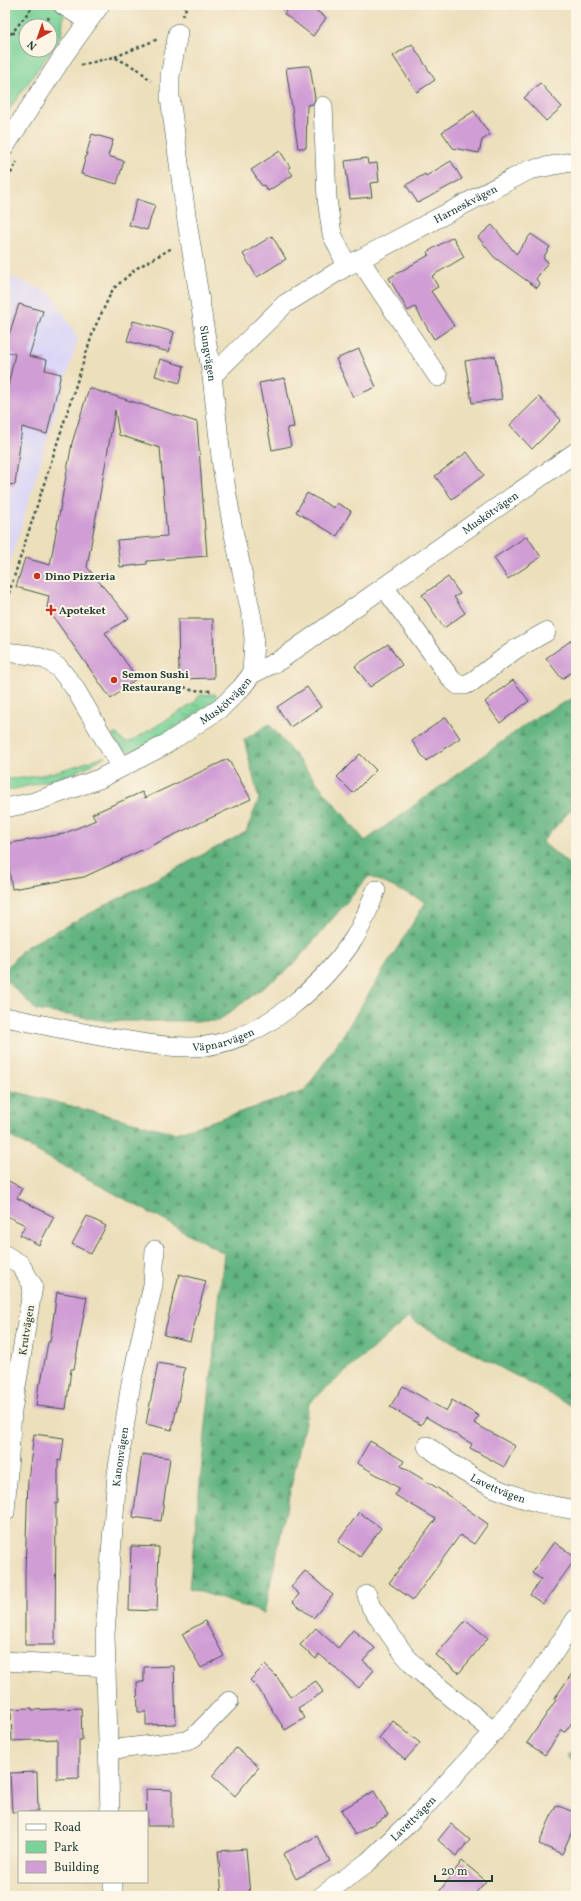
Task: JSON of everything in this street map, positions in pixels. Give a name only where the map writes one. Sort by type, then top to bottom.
[{"type":"street","points":[[63,5],[88,21]]},
{"type":"street","points":[[5,146],[64,54],[100,5]]},
{"type":"street","name":"Slungvägen","points":[[178,33],[170,76],[170,97],[190,245],[212,376],[222,466],[232,530],[252,618],[254,639],[252,674]]},
{"type":"street","points":[[323,106],[327,199],[332,234],[438,377]]},
{"type":"street","name":"Harneskvägen","points":[[212,376],[285,304],[354,263],[469,200],[529,170],[576,162]]},
{"type":"street","name":"Muskötvägen","points":[[5,808],[34,802],[99,779],[163,746],[212,716],[231,699],[252,674],[280,660],[576,452]]},
{"type":"street","points":[[384,587],[451,679],[458,685],[465,685],[473,681],[516,649],[546,632]]},
{"type":"street","points":[[5,652],[32,655],[46,660],[59,668],[74,687],[121,767]]},
{"type":"street","name":"Väpnarvägen","points":[[5,1018],[157,1046],[207,1046],[241,1036],[260,1027],[290,1006],[323,976],[352,940],[361,926],[376,890]]},
{"type":"street","name":"Kanonvägen","points":[[110,1811],[105,1634],[117,1474],[131,1383],[153,1285],[154,1250]]},
{"type":"street","name":"Krutvägen","points":[[5,1255],[20,1264],[33,1286],[12,1411],[5,1512]]},
{"type":"street","name":"Lavettvägen","points":[[428,1446],[478,1481],[514,1497],[553,1507],[576,1510]]},
{"type":"street","points":[[367,1595],[371,1607],[404,1654],[417,1669],[494,1732]]},
{"type":"street","name":"Lavettvägen","points":[[322,1896],[368,1862],[421,1811],[494,1732],[553,1654],[576,1619]]},
{"type":"street","points":[[5,1661],[106,1666]]},
{"type":"street","points":[[108,1750],[187,1741],[194,1737],[229,1701]]},
{"type":"street","points":[[113,1883],[114,1896]]},
{"type":"path","points":[[5,37],[12,33],[34,5]]},
{"type":"path","points":[[12,33],[18,33]]},
{"type":"path","points":[[58,52],[64,54],[80,65],[114,57],[172,33],[178,33]]},
{"type":"path","points":[[114,57],[139,70],[165,95],[170,97]]},
{"type":"path","points":[[5,605],[94,329],[113,289],[138,268],[171,248],[190,245]]},
{"type":"shaded area","points":[[5,274],[52,294],[78,339],[5,579]]},
{"type":"green space","points":[[5,5],[52,5],[64,12],[61,37],[58,41],[58,18],[18,18],[18,58],[46,58],[5,115]]},
{"type":"green space","points":[[215,694],[218,698],[200,711],[159,738],[134,750],[127,751],[122,748],[113,735],[116,733],[124,742],[130,742],[194,703],[200,695]]},
{"type":"green space","points":[[576,697],[576,804],[542,842],[576,870],[576,1408],[408,1318],[309,1403],[264,1613],[189,1588],[224,1253],[5,1134],[5,1089],[176,1133],[305,1091],[343,1035],[426,902],[369,876],[291,967],[218,1021],[107,1021],[36,1010],[5,979],[5,970],[24,948],[246,832],[259,799],[244,740],[269,724],[365,841],[539,715]]},
{"type":"green space","points":[[105,756],[70,774],[5,791],[5,779],[43,775]]},
{"type":"green space","points":[[576,1745],[576,1762],[567,1756]]},
{"type":"building","points":[[290,5],[309,5],[326,18],[313,36],[284,14]]},
{"type":"building","points":[[412,44],[435,80],[417,92],[393,56]]},
{"type":"building","points":[[310,66],[315,99],[313,104],[307,105],[306,148],[298,148],[286,68]]},
{"type":"building","points":[[540,83],[562,107],[546,121],[524,98]]},
{"type":"building","points":[[474,111],[490,135],[482,140],[479,153],[453,148],[442,132]]},
{"type":"building","points":[[92,134],[113,140],[108,156],[124,161],[117,184],[81,174]]},
{"type":"building","points":[[280,151],[290,167],[288,169],[293,175],[268,191],[264,185],[262,186],[251,170]]},
{"type":"building","points":[[367,158],[368,164],[377,163],[379,182],[370,183],[372,197],[350,199],[345,161]]},
{"type":"building","points":[[451,161],[462,179],[418,203],[406,185],[425,174],[426,176]]},
{"type":"building","points":[[137,199],[155,205],[147,230],[129,225]]},
{"type":"building","points":[[492,225],[516,254],[531,234],[550,247],[543,258],[548,262],[536,279],[540,284],[537,288],[494,257],[478,237]]},
{"type":"building","points":[[272,236],[286,259],[257,277],[243,254]]},
{"type":"building","points":[[453,237],[464,257],[432,276],[438,287],[431,291],[454,326],[434,339],[415,307],[408,311],[389,278],[429,255],[427,252]]},
{"type":"building","points":[[19,304],[43,311],[29,356],[47,360],[45,370],[61,374],[47,434],[22,427],[15,485],[5,484],[5,400],[15,354],[5,351],[5,347]]},
{"type":"building","points":[[133,321],[174,332],[169,352],[127,341]]},
{"type":"building","points":[[359,349],[376,387],[353,397],[336,359]]},
{"type":"building","points":[[495,356],[502,399],[472,403],[465,361]]},
{"type":"building","points":[[160,359],[184,366],[180,383],[155,376]]},
{"type":"building","points":[[285,378],[294,427],[287,428],[291,446],[272,450],[259,383]]},
{"type":"building","points":[[89,388],[197,422],[207,556],[147,561],[147,564],[120,567],[117,540],[167,536],[160,448],[119,435],[115,410],[87,567],[129,618],[105,633],[137,678],[111,699],[47,608],[49,596],[16,587],[25,558],[50,565],[72,443]]},
{"type":"building","points":[[539,397],[561,420],[532,449],[510,425]]},
{"type":"building","points":[[467,452],[484,475],[452,499],[435,476]]},
{"type":"building","points":[[307,493],[334,508],[337,503],[351,511],[337,536],[296,512]]},
{"type":"building","points":[[527,536],[541,557],[508,579],[494,558]]},
{"type":"building","points":[[448,577],[460,594],[454,597],[465,613],[444,628],[422,595]]},
{"type":"building","points":[[178,619],[213,619],[214,678],[179,679]]},
{"type":"building","points":[[576,637],[576,669],[562,679],[546,658]]},
{"type":"building","points":[[388,644],[402,665],[370,687],[355,666]]},
{"type":"building","points":[[513,680],[529,701],[500,723],[485,702]]},
{"type":"building","points":[[307,687],[321,707],[290,727],[277,707]]},
{"type":"building","points":[[446,717],[460,738],[426,761],[412,741]]},
{"type":"building","points":[[360,754],[376,770],[353,793],[337,777]]},
{"type":"building","points":[[228,759],[251,799],[84,877],[12,889],[5,844],[63,834],[96,820],[92,814],[142,792],[145,798]]},
{"type":"building","points":[[5,1179],[22,1188],[17,1198],[54,1217],[39,1245],[20,1235],[25,1225],[7,1216],[5,1220]]},
{"type":"building","points":[[87,1216],[106,1226],[91,1254],[72,1244]]},
{"type":"building","points":[[179,1274],[206,1281],[190,1341],[164,1335]]},
{"type":"building","points":[[57,1292],[87,1297],[74,1369],[71,1369],[66,1409],[36,1406],[39,1383],[41,1383],[48,1342],[50,1342]]},
{"type":"building","points":[[158,1363],[185,1368],[172,1430],[146,1424]]},
{"type":"building","points":[[403,1386],[446,1411],[452,1400],[479,1416],[474,1423],[515,1446],[504,1467],[470,1448],[472,1444],[426,1417],[421,1425],[390,1407]]},
{"type":"building","points":[[34,1434],[64,1438],[61,1461],[58,1460],[58,1503],[56,1503],[55,1645],[25,1645],[25,1572],[28,1480]]},
{"type":"building","points":[[370,1441],[404,1461],[401,1466],[439,1489],[488,1524],[474,1544],[460,1535],[413,1600],[389,1583],[436,1519],[395,1495],[399,1488],[357,1463]]},
{"type":"building","points":[[142,1454],[170,1458],[161,1521],[133,1517]]},
{"type":"building","points":[[359,1512],[381,1528],[360,1557],[338,1542]]},
{"type":"building","points":[[554,1542],[576,1558],[543,1604],[530,1595],[541,1579],[532,1573]]},
{"type":"building","points":[[131,1546],[159,1547],[157,1611],[129,1610]]},
{"type":"building","points":[[305,1571],[333,1595],[313,1618],[293,1602],[299,1594],[291,1587]]},
{"type":"building","points":[[466,1620],[488,1638],[459,1673],[436,1655]]},
{"type":"building","points":[[205,1621],[224,1656],[201,1668],[182,1634]]},
{"type":"building","points":[[316,1628],[338,1648],[353,1630],[375,1648],[363,1661],[374,1670],[359,1688],[319,1654],[316,1659],[300,1645]]},
{"type":"building","points":[[265,1665],[277,1677],[290,1697],[316,1681],[323,1692],[298,1708],[305,1718],[285,1730],[258,1688],[250,1680]]},
{"type":"building","points":[[174,1666],[176,1724],[146,1725],[146,1712],[138,1712],[137,1682],[144,1682],[144,1667]]},
{"type":"building","points":[[576,1668],[576,1717],[565,1732],[562,1730],[545,1755],[527,1743],[556,1700],[554,1699]]},
{"type":"building","points":[[32,1708],[32,1710],[81,1708],[82,1740],[79,1740],[79,1778],[57,1779],[57,1739],[12,1741],[11,1709]]},
{"type":"building","points":[[393,1721],[420,1743],[405,1760],[379,1738]]},
{"type":"building","points":[[236,1748],[259,1767],[235,1796],[212,1776]]},
{"type":"building","points":[[37,1772],[38,1811],[12,1812],[10,1773]]},
{"type":"building","points":[[146,1789],[172,1790],[172,1826],[148,1826],[148,1811],[147,1811]]},
{"type":"building","points":[[374,1791],[388,1815],[355,1835],[341,1810]]},
{"type":"building","points":[[556,1805],[576,1813],[576,1822],[562,1854],[539,1844]]},
{"type":"building","points":[[451,1824],[470,1840],[456,1856],[438,1840]]},
{"type":"building","points":[[317,1836],[330,1861],[296,1879],[283,1854]]},
{"type":"building","points":[[246,1849],[250,1896],[222,1896],[218,1851]]},
{"type":"building","points":[[462,1861],[486,1881],[473,1896],[436,1896]]},
{"type":"place","name":"Dino Pizzeria","points":[[37,576]]},
{"type":"place","name":"Apoteket","points":[[51,610]]},
{"type":"place","name":"Semon Sushi Restaurang","points":[[114,680]]}]
